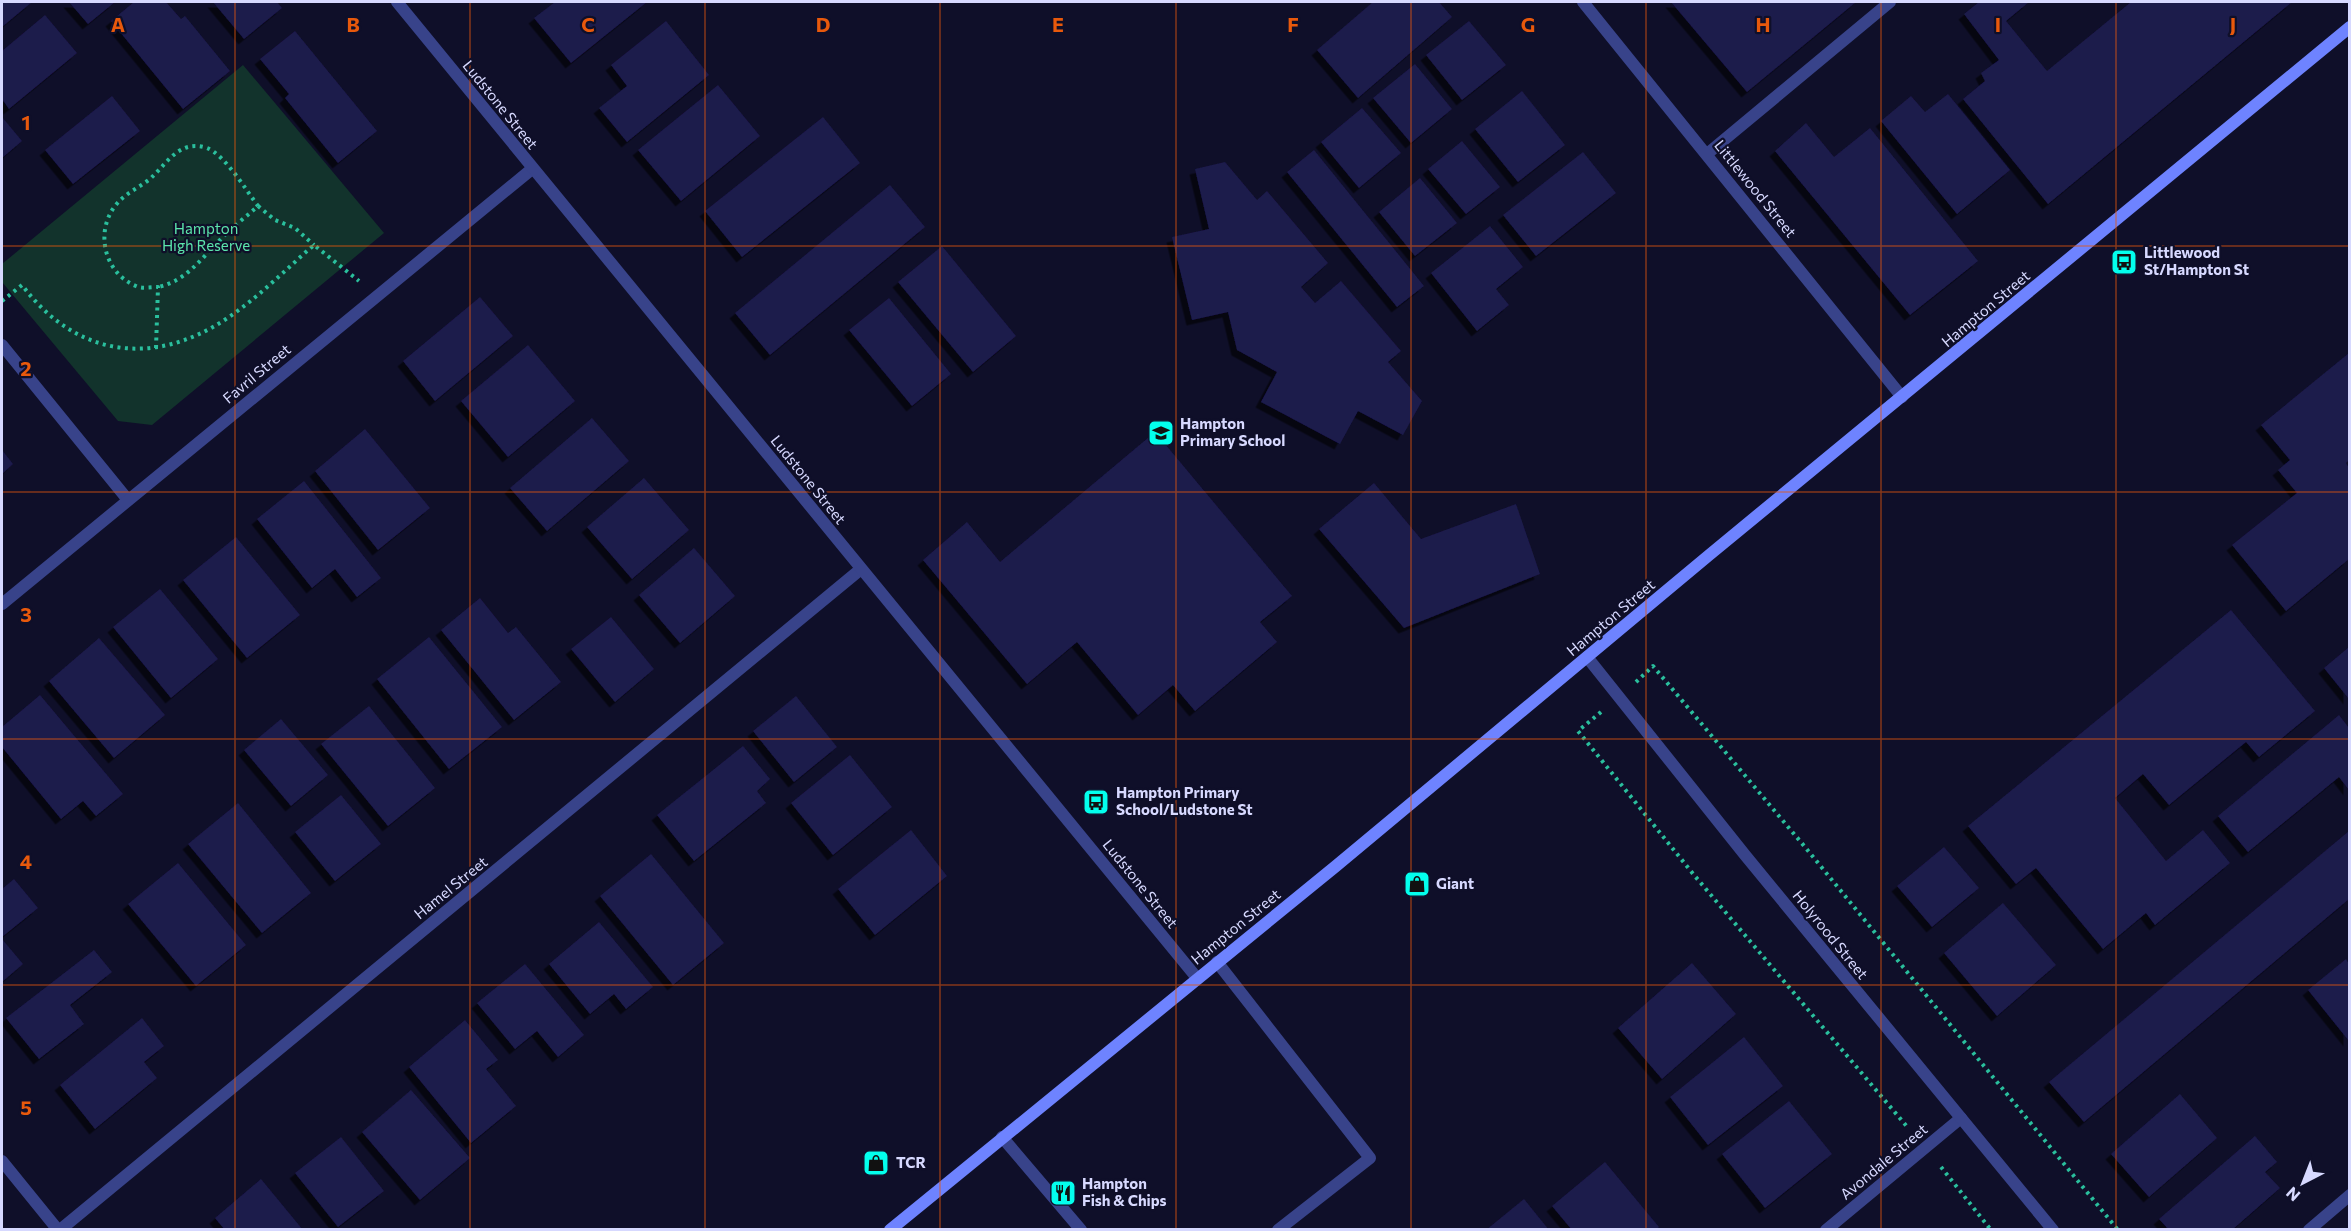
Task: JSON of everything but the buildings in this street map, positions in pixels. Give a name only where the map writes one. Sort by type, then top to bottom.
[{"type":"main road","name":"Hampton Street","points":[[890,1230],[2349,27]]},
{"type":"street","name":"Ludstone Street","points":[[397,2],[1197,978]]},
{"type":"street","name":"Littlewood Street","points":[[1583,2],[1902,397]]},
{"type":"street","points":[[1707,154],[1890,2]]},
{"type":"street","name":"Favril Street","points":[[2,604],[532,169]]},
{"type":"street","points":[[2,345],[128,500]]},
{"type":"street","name":"Hamel Street","points":[[59,1230],[861,569]]},
{"type":"street","name":"Holyrood Street","points":[[1587,657],[1745,855],[2053,1230]]},
{"type":"street","points":[[1217,962],[1371,1158],[1278,1230]]},
{"type":"street","name":"Avondale Street","points":[[1827,1230],[1926,1149],[1960,1118]]},
{"type":"street","points":[[1002,1137],[1081,1230]]},
{"type":"street","points":[[2,1161],[59,1230]]},
{"type":"street","points":[[2309,1230],[2349,1196]]},
{"type":"path","points":[[258,206],[221,238],[187,274],[172,285],[136,287],[120,275],[108,260],[104,242],[105,223],[115,206],[127,194],[141,187],[182,148],[196,146],[210,149],[224,162],[258,206],[275,220],[295,228],[376,296]]},
{"type":"path","points":[[2,302],[22,285],[33,300],[58,324],[84,339],[131,349],[156,348],[184,339],[225,319],[314,245]]},
{"type":"path","points":[[156,348],[158,287]]},
{"type":"path","points":[[1653,666],[1805,847],[2118,1230]]},
{"type":"path","points":[[1578,731],[1694,875],[1926,1149],[1991,1230]]},
{"type":"green space","name":"Hampton High Reserve","points":[[243,65],[384,233],[152,425],[118,421],[2,282],[2,264]]},
{"type":"place","name":"Littlewood St/Hampton St","points":[[2124,262]]},
{"type":"place","name":"Hampton Primary School","points":[[1161,433]]},
{"type":"place","name":"Hampton Primary School/Ludstone St","points":[[1096,802]]},
{"type":"place","name":"Giant","points":[[1417,884]]},
{"type":"place","name":"TCR","points":[[876,1163]]},
{"type":"place","name":"Hampton Fish & Chips","points":[[1063,1193]]}]
